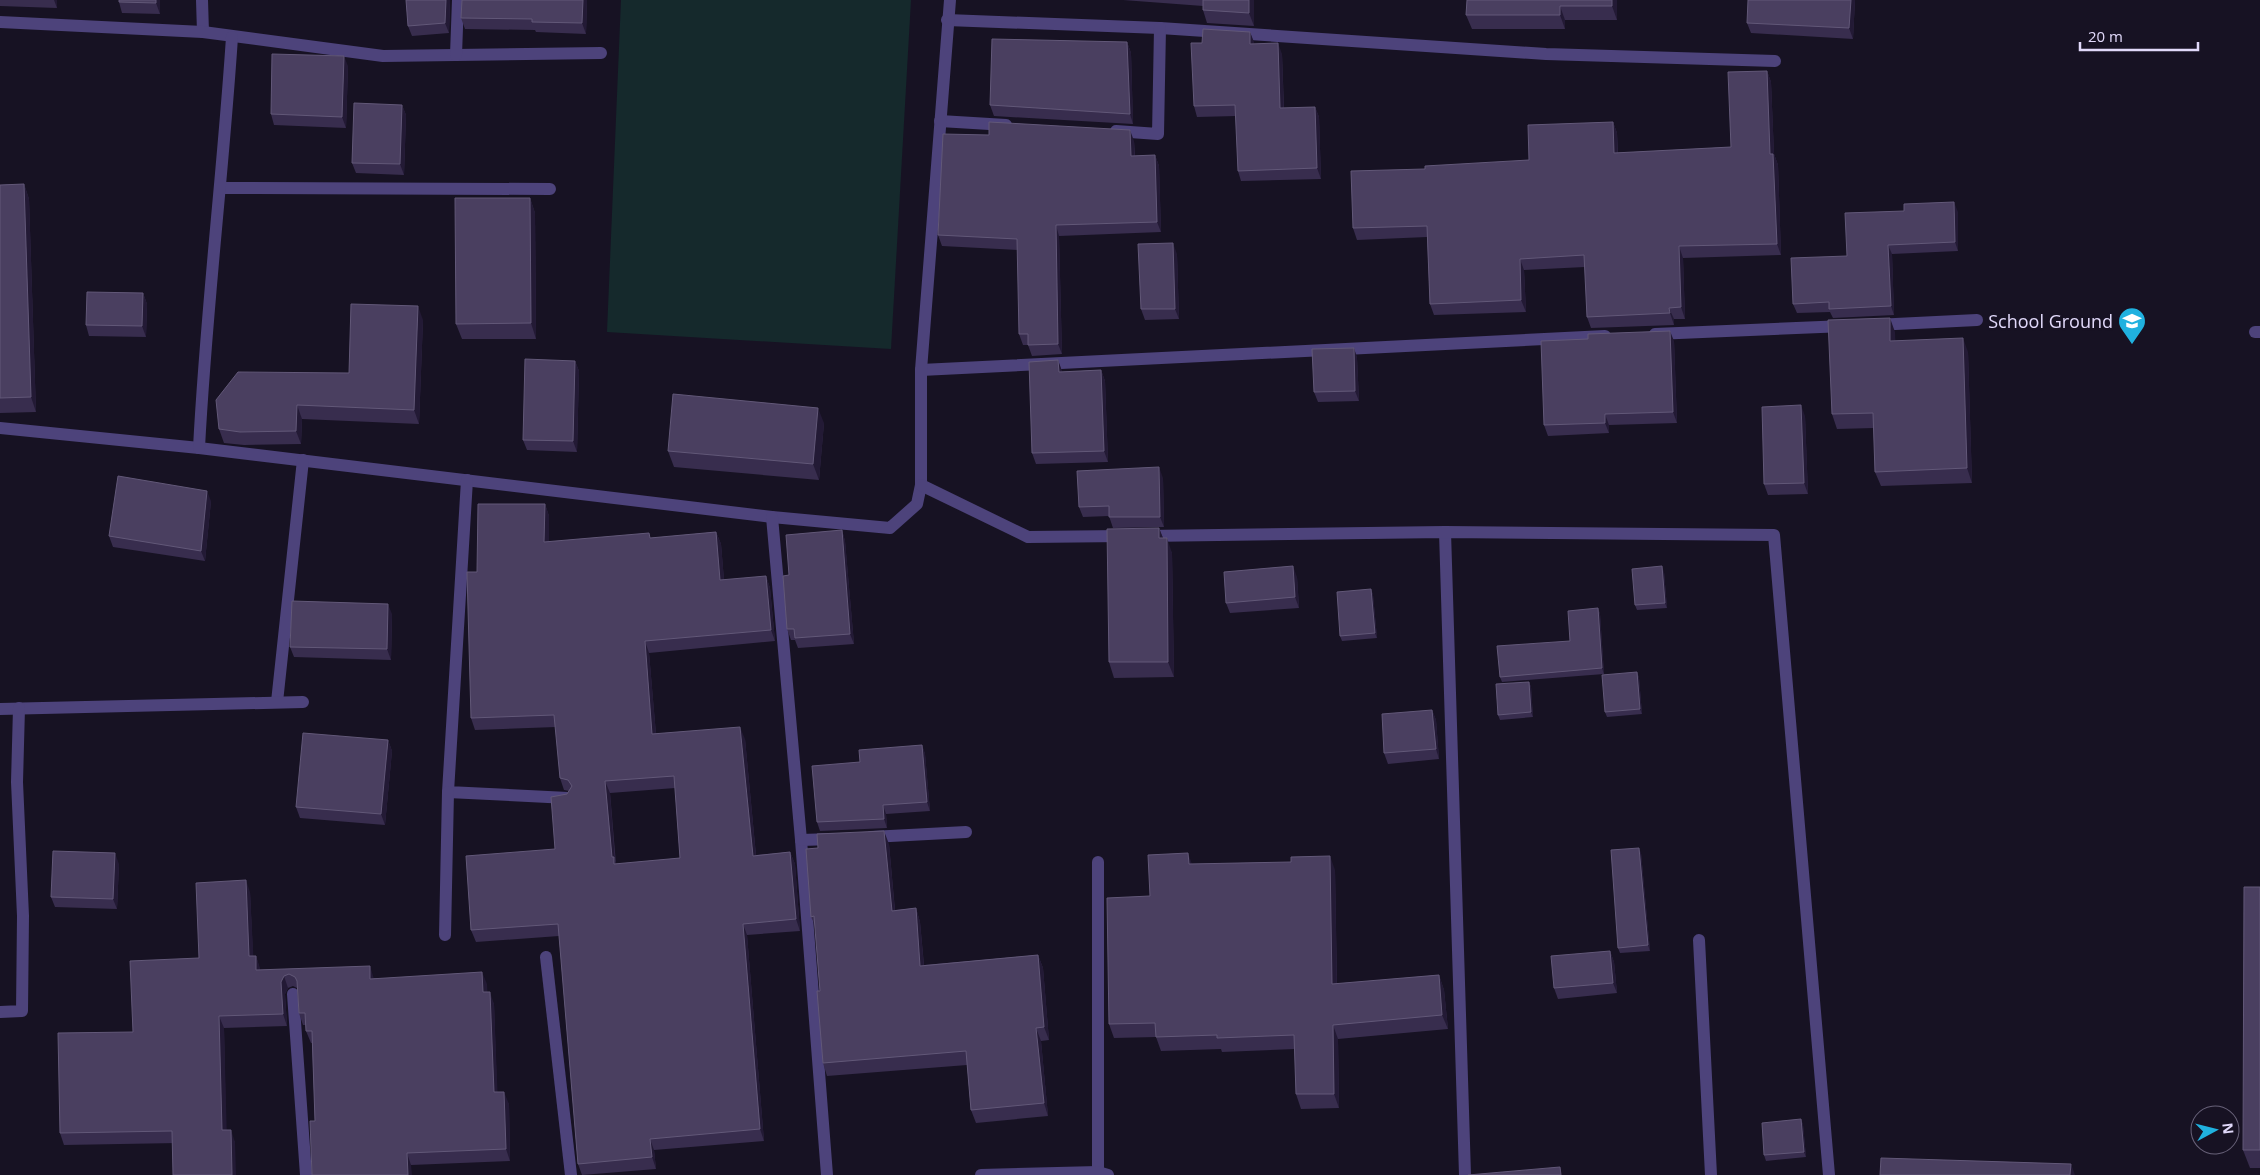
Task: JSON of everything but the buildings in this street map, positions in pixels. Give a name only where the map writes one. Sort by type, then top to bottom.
[{"type":"street","points":[[202,0],[203,32]]},
{"type":"street","points":[[456,55],[458,0]]},
{"type":"street","points":[[0,428],[199,448],[772,517],[890,528],[917,504],[921,484],[921,370],[950,0]]},
{"type":"street","points":[[947,20],[1160,28],[1546,54],[1775,61]]},
{"type":"street","points":[[0,22],[203,32],[383,56],[601,53]]},
{"type":"street","points":[[1098,130],[1158,134],[1160,28]]},
{"type":"street","points":[[199,448],[204,349],[220,188],[232,37]]},
{"type":"street","points":[[940,121],[1019,126]]},
{"type":"street","points":[[220,188],[550,189]]},
{"type":"street","points":[[1643,335],[1977,320]]},
{"type":"street","points":[[921,370],[1613,336]]},
{"type":"street","points":[[277,702],[302,460]]},
{"type":"street","points":[[445,935],[448,792],[467,480]]},
{"type":"street","points":[[921,484],[1028,538],[1445,532],[1774,535],[1829,1175]]},
{"type":"street","points":[[772,517],[801,840],[827,1175]]},
{"type":"street","points":[[1445,532],[1465,1175]]},
{"type":"street","points":[[0,709],[303,702]]},
{"type":"street","points":[[0,1012],[22,1012],[23,916],[17,782],[19,708]]},
{"type":"street","points":[[448,792],[568,798]]},
{"type":"street","points":[[861,837],[966,832]]},
{"type":"street","points":[[801,840],[842,838]]},
{"type":"street","points":[[981,1175],[1103,1174],[1098,862]]},
{"type":"street","points":[[1699,940],[1711,1175]]},
{"type":"street","points":[[546,957],[571,1175]]},
{"type":"street","points":[[293,994],[306,1175]]},
{"type":"green space","points":[[621,0],[911,0],[891,349],[607,332]]},
{"type":"place","name":"School Ground","points":[[2132,345]]}]
